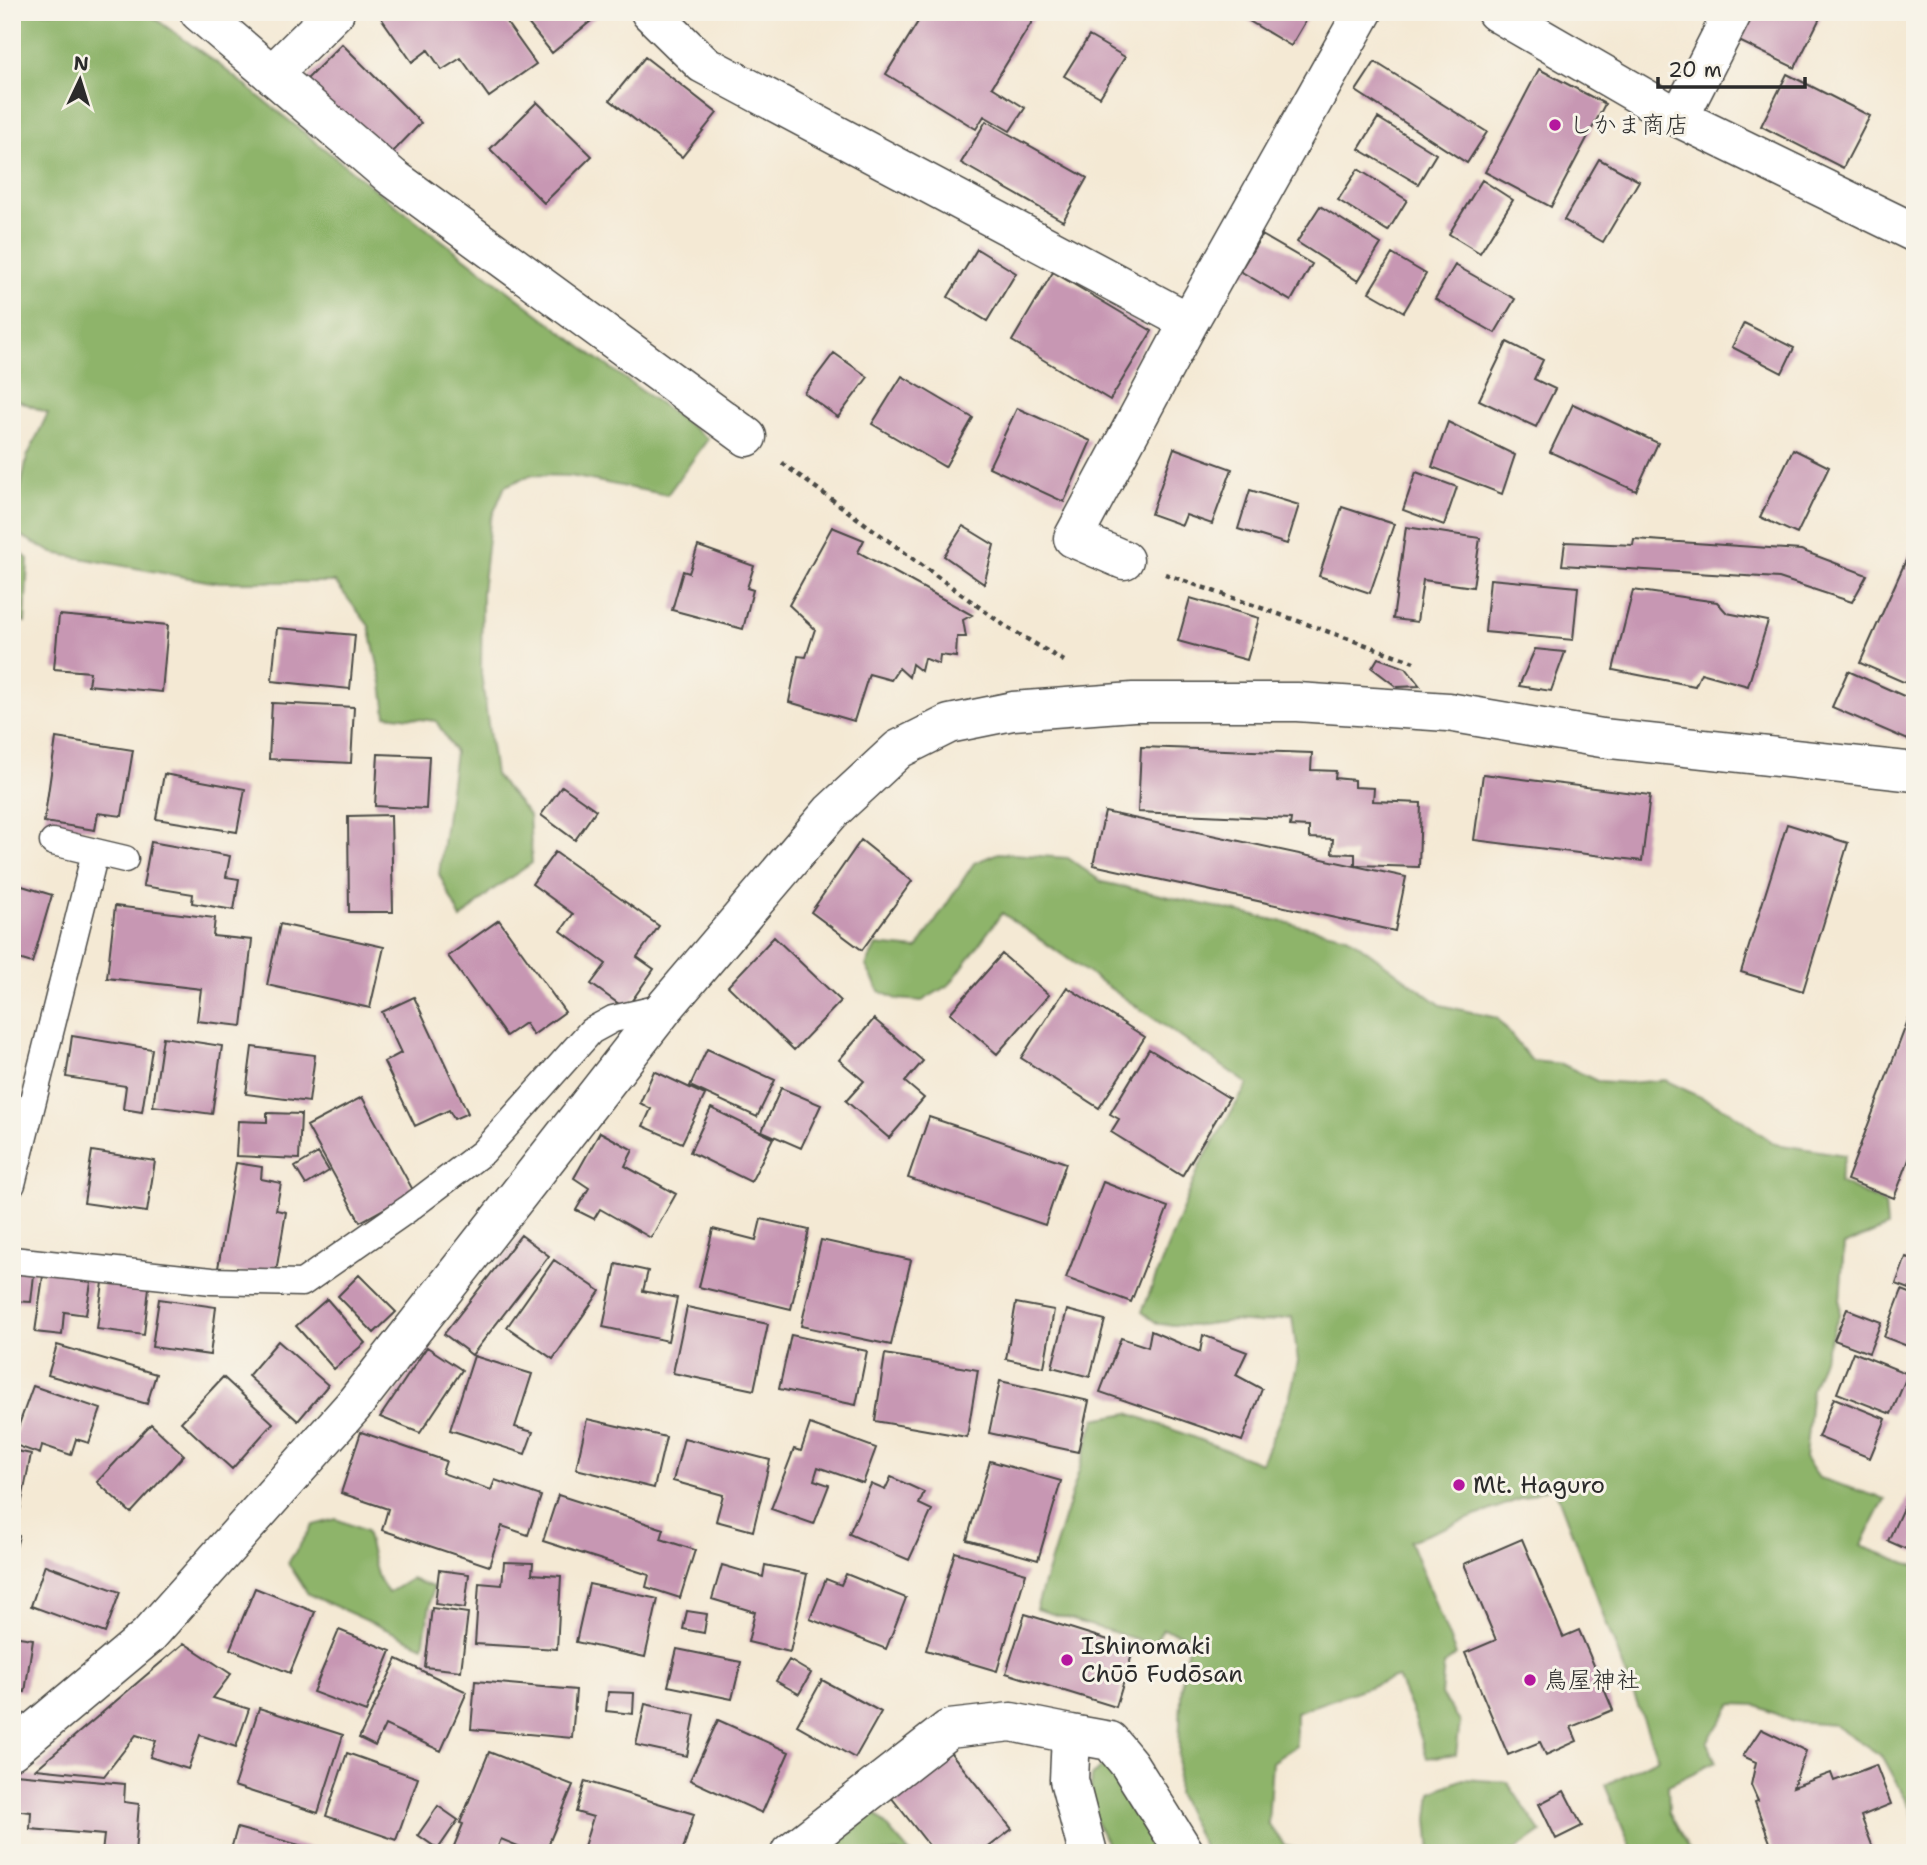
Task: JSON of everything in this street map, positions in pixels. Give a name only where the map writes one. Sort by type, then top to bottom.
[{"type":"street","points":[[199,12],[392,177],[747,437]]},
{"type":"street","points":[[273,73],[335,12]]},
{"type":"street","points":[[650,12],[703,64],[1189,323]]},
{"type":"street","points":[[1124,560],[1073,538],[1189,323],[1363,12]]},
{"type":"street","points":[[1496,12],[1679,118],[1915,233]]},
{"type":"street","points":[[1679,118],[1733,12]]},
{"type":"street","points":[[12,1750],[149,1636],[353,1406],[665,1007],[831,812],[899,749],[949,723],[1013,711],[1132,702],[1297,702],[1448,712],[1602,738],[1915,772]]},
{"type":"street","points":[[790,1853],[949,1729],[1011,1722],[1110,1741],[1129,1764],[1185,1853]]},
{"type":"street","points":[[1071,1734],[1069,1780],[1088,1853]]},
{"type":"lane","points":[[53,842],[125,859]]},
{"type":"lane","points":[[12,1184],[95,853]]},
{"type":"lane","points":[[12,1260],[212,1281],[302,1283],[408,1209],[482,1152],[591,1031],[613,1019],[665,1007]]},
{"type":"path","points":[[747,437],[1005,626],[1075,667]]},
{"type":"path","points":[[1124,560],[1420,664],[1448,712]]},
{"type":"green space","points":[[12,12],[146,12],[221,66],[368,184],[591,354],[708,439],[667,495],[570,476],[531,475],[505,486],[490,521],[482,592],[481,673],[495,775],[529,815],[532,863],[491,891],[461,919],[439,874],[455,752],[436,721],[386,715],[369,626],[335,582],[212,582],[53,553],[12,531],[27,457],[48,413],[12,398]]},
{"type":"green space","points":[[12,545],[28,559],[25,622],[12,619]]},
{"type":"green space","points":[[998,853],[1068,858],[1102,882],[1347,936],[1441,1005],[1497,1018],[1532,1061],[1562,1064],[1597,1081],[1628,1083],[1665,1080],[1728,1110],[1775,1144],[1845,1155],[1839,1182],[1885,1204],[1887,1227],[1844,1245],[1839,1315],[1812,1388],[1805,1458],[1819,1478],[1885,1499],[1861,1546],[1915,1566],[1915,1826],[1912,1810],[1883,1757],[1835,1725],[1794,1722],[1755,1705],[1732,1704],[1707,1742],[1716,1762],[1668,1785],[1669,1812],[1691,1853],[1633,1853],[1605,1785],[1658,1758],[1554,1486],[1410,1541],[1456,1655],[1444,1665],[1441,1695],[1460,1722],[1456,1754],[1427,1758],[1414,1716],[1397,1677],[1296,1712],[1296,1746],[1272,1762],[1268,1823],[1285,1846],[1315,1853],[1206,1853],[1177,1793],[1182,1676],[1190,1637],[1163,1629],[1153,1644],[1036,1609],[1095,1419],[1129,1413],[1261,1463],[1290,1396],[1298,1361],[1292,1317],[1259,1323],[1232,1321],[1191,1326],[1158,1324],[1142,1312],[1200,1165],[1248,1084],[1002,913],[950,984],[922,1001],[896,999],[879,991],[866,966],[876,945],[917,949],[974,863]]},
{"type":"green space","points":[[336,1519],[366,1531],[377,1575],[388,1593],[411,1579],[433,1587],[423,1646],[308,1594],[288,1563],[313,1525]]},
{"type":"green space","points":[[1105,1762],[1166,1853],[1111,1853],[1089,1807],[1092,1776]]},
{"type":"green space","points":[[1463,1779],[1507,1782],[1541,1832],[1511,1853],[1431,1853],[1428,1819],[1431,1792]]},
{"type":"green space","points":[[874,1812],[910,1853],[825,1853]]},
{"type":"building","points":[[377,12],[499,12],[536,64],[489,97],[461,58],[442,70],[428,50],[412,62]]},
{"type":"building","points":[[519,12],[602,12],[552,53]]},
{"type":"building","points":[[924,12],[1038,12],[992,87],[1025,108],[1010,131],[984,116],[976,129],[886,74]]},
{"type":"building","points":[[1248,12],[1311,12],[1291,46],[1244,18]]},
{"type":"building","points":[[1753,12],[1823,12],[1795,68],[1739,41]]},
{"type":"building","points":[[1089,36],[1125,57],[1100,97],[1064,76]]},
{"type":"building","points":[[342,44],[421,123],[384,161],[304,82]]},
{"type":"building","points":[[645,57],[717,113],[682,157],[610,100]]},
{"type":"building","points":[[1375,62],[1487,132],[1467,163],[1356,91]]},
{"type":"building","points":[[1539,69],[1605,104],[1551,207],[1485,172]]},
{"type":"building","points":[[1787,74],[1870,116],[1843,168],[1761,126]]},
{"type":"building","points":[[537,102],[592,156],[544,203],[490,149]]},
{"type":"building","points":[[1378,118],[1436,154],[1418,184],[1359,149]]},
{"type":"building","points":[[986,121],[1087,178],[1063,221],[961,163]]},
{"type":"building","points":[[1599,159],[1639,181],[1603,242],[1564,220]]},
{"type":"building","points":[[1358,169],[1407,200],[1388,231],[1338,200]]},
{"type":"building","points":[[1482,180],[1513,200],[1480,253],[1449,234]]},
{"type":"building","points":[[1320,206],[1381,244],[1358,281],[1297,242]]},
{"type":"building","points":[[1262,235],[1312,264],[1291,301],[1240,271]]},
{"type":"building","points":[[977,249],[1016,273],[987,321],[948,297]]},
{"type":"building","points":[[1392,254],[1426,274],[1404,312],[1369,292]]},
{"type":"building","points":[[1455,265],[1515,299],[1495,333],[1435,299]]},
{"type":"building","points":[[1053,272],[1152,331],[1110,400],[1012,341]]},
{"type":"building","points":[[1744,323],[1794,348],[1782,373],[1732,347]]},
{"type":"building","points":[[1507,342],[1543,360],[1534,379],[1555,389],[1536,427],[1479,400]]},
{"type":"building","points":[[834,353],[868,377],[838,417],[804,393]]},
{"type":"building","points":[[902,376],[973,418],[945,467],[872,424]]},
{"type":"building","points":[[1573,404],[1658,443],[1636,491],[1550,452]]},
{"type":"building","points":[[1017,408],[1091,441],[1064,502],[989,467]]},
{"type":"building","points":[[1448,422],[1515,455],[1502,494],[1432,467]]},
{"type":"building","points":[[1174,448],[1232,469],[1212,524],[1186,515],[1182,525],[1151,514]]},
{"type":"building","points":[[1793,449],[1829,467],[1797,534],[1760,517]]},
{"type":"building","points":[[1416,472],[1457,487],[1444,525],[1403,510]]},
{"type":"building","points":[[1250,490],[1299,505],[1287,544],[1238,529]]},
{"type":"building","points":[[1342,507],[1394,524],[1370,593],[1319,576]]},
{"type":"building","points":[[963,526],[994,545],[984,584],[944,556]]},
{"type":"building","points":[[832,527],[864,540],[858,552],[972,615],[963,620],[966,637],[957,637],[956,657],[940,655],[939,664],[924,658],[921,671],[912,664],[909,677],[899,668],[891,680],[869,674],[854,721],[789,702],[798,656],[806,657],[815,629],[789,605]]},
{"type":"building","points":[[1406,527],[1480,538],[1473,587],[1423,580],[1417,622],[1393,619]]},
{"type":"building","points":[[1634,539],[1801,550],[1867,575],[1852,602],[1779,578],[1562,565],[1565,542],[1633,545]]},
{"type":"building","points":[[1915,540],[1915,687],[1860,663]]},
{"type":"building","points":[[698,546],[754,566],[747,588],[753,590],[743,629],[672,610],[683,571],[689,573]]},
{"type":"building","points":[[1490,579],[1578,587],[1573,640],[1485,632]]},
{"type":"building","points":[[1633,590],[1717,602],[1727,613],[1768,621],[1748,686],[1701,673],[1695,686],[1613,670]]},
{"type":"building","points":[[1190,598],[1259,618],[1247,660],[1178,641]]},
{"type":"building","points":[[59,615],[168,625],[162,692],[88,685],[90,672],[54,669]]},
{"type":"building","points":[[277,628],[355,635],[350,689],[272,681]]},
{"type":"building","points":[[1535,649],[1565,652],[1551,691],[1519,686]]},
{"type":"building","points":[[1378,658],[1406,668],[1420,686],[1397,687],[1372,668]]},
{"type":"building","points":[[1848,671],[1915,701],[1915,725],[1908,740],[1832,707]]},
{"type":"building","points":[[272,703],[354,707],[351,763],[269,759]]},
{"type":"building","points":[[56,738],[133,750],[122,816],[98,813],[95,830],[44,822]]},
{"type":"building","points":[[1141,747],[1312,753],[1311,770],[1336,771],[1335,778],[1354,780],[1354,787],[1374,788],[1373,801],[1421,803],[1419,867],[1355,865],[1355,854],[1332,853],[1333,839],[1309,838],[1309,827],[1290,826],[1291,819],[1138,812]]},
{"type":"building","points":[[378,754],[429,756],[426,809],[375,806]]},
{"type":"building","points":[[164,774],[245,789],[237,832],[156,819]]},
{"type":"building","points":[[1483,774],[1650,795],[1642,861],[1474,840]]},
{"type":"building","points":[[562,786],[596,810],[575,840],[541,815]]},
{"type":"building","points":[[1105,812],[1406,877],[1395,931],[1093,865]]},
{"type":"building","points":[[391,815],[393,912],[349,912],[348,816]]},
{"type":"building","points":[[1787,824],[1848,843],[1803,991],[1741,972]]},
{"type":"building","points":[[861,840],[912,881],[862,950],[811,912]]},
{"type":"building","points":[[151,842],[230,856],[226,877],[239,879],[234,910],[192,903],[193,894],[143,886]]},
{"type":"building","points":[[555,852],[659,926],[637,957],[654,969],[626,1009],[591,984],[606,964],[561,931],[573,914],[532,884]]},
{"type":"building","points":[[12,883],[52,895],[32,963],[12,957]]},
{"type":"building","points":[[115,906],[215,918],[213,936],[252,940],[242,1026],[197,1021],[201,989],[107,978]]},
{"type":"building","points":[[499,920],[565,1012],[533,1035],[525,1023],[506,1036],[448,956]]},
{"type":"building","points":[[280,924],[384,947],[370,1008],[267,985]]},
{"type":"building","points":[[774,937],[841,1001],[794,1050],[728,986]]},
{"type":"building","points":[[1002,954],[1049,995],[997,1054],[950,1013]]},
{"type":"building","points":[[1067,987],[1145,1037],[1099,1108],[1021,1058]]},
{"type":"building","points":[[414,997],[468,1113],[454,1119],[449,1110],[415,1126],[384,1062],[401,1053],[382,1012]]},
{"type":"building","points":[[1915,1002],[1915,1144],[1894,1198],[1847,1180]]},
{"type":"building","points":[[874,1019],[923,1061],[905,1082],[924,1098],[889,1138],[846,1101],[864,1081],[839,1060]]},
{"type":"building","points":[[72,1036],[152,1049],[142,1112],[123,1109],[126,1086],[66,1077]]},
{"type":"building","points":[[163,1037],[222,1046],[212,1114],[153,1106]]},
{"type":"building","points":[[252,1047],[315,1055],[309,1102],[246,1094]]},
{"type":"building","points":[[707,1049],[775,1080],[757,1117],[690,1086]]},
{"type":"building","points":[[1149,1049],[1229,1098],[1182,1176],[1111,1132],[1119,1119],[1110,1114]]},
{"type":"building","points":[[654,1071],[705,1095],[682,1143],[643,1126],[651,1109],[640,1103]]},
{"type":"building","points":[[781,1088],[821,1105],[801,1148],[762,1131]]},
{"type":"building","points":[[362,1097],[414,1192],[360,1222],[307,1126]]},
{"type":"building","points":[[711,1108],[773,1138],[751,1182],[690,1152]]},
{"type":"building","points":[[267,1113],[301,1114],[299,1159],[236,1156],[238,1121],[267,1122]]},
{"type":"building","points":[[929,1117],[1066,1163],[1045,1225],[908,1178]]},
{"type":"building","points":[[600,1132],[633,1150],[625,1166],[676,1194],[651,1238],[600,1209],[594,1219],[576,1210],[589,1188],[574,1178]]},
{"type":"building","points":[[92,1151],[155,1161],[147,1212],[84,1203]]},
{"type":"building","points":[[318,1153],[329,1171],[306,1185],[295,1167]]},
{"type":"building","points":[[236,1163],[262,1167],[261,1179],[281,1183],[276,1210],[286,1212],[275,1278],[218,1268]]},
{"type":"building","points":[[1103,1182],[1168,1207],[1131,1302],[1066,1278]]},
{"type":"building","points":[[761,1219],[809,1230],[791,1309],[699,1287],[713,1229],[756,1240]]},
{"type":"building","points":[[521,1235],[549,1256],[472,1355],[444,1334]]},
{"type":"building","points":[[821,1240],[911,1260],[891,1345],[801,1326]]},
{"type":"building","points":[[1906,1257],[1915,1260],[1915,1291],[1896,1284]]},
{"type":"building","points":[[554,1260],[600,1291],[553,1359],[507,1327]]},
{"type":"building","points":[[12,1264],[35,1266],[31,1302],[12,1301]]},
{"type":"building","points":[[616,1264],[648,1271],[643,1291],[677,1298],[668,1341],[603,1327]]},
{"type":"building","points":[[44,1269],[92,1276],[86,1315],[64,1312],[62,1335],[35,1332]]},
{"type":"building","points":[[359,1275],[396,1312],[374,1333],[338,1296]]},
{"type":"building","points":[[103,1282],[149,1287],[144,1335],[97,1329]]},
{"type":"building","points":[[1902,1290],[1915,1295],[1915,1349],[1884,1337]]},
{"type":"building","points":[[159,1299],[216,1307],[210,1355],[152,1347]]},
{"type":"building","points":[[327,1299],[365,1343],[334,1369],[296,1326]]},
{"type":"building","points":[[1016,1303],[1054,1310],[1044,1367],[1006,1359]]},
{"type":"building","points":[[687,1307],[768,1324],[754,1390],[673,1373]]},
{"type":"building","points":[[1847,1309],[1881,1322],[1869,1353],[1834,1340]]},
{"type":"building","points":[[1067,1310],[1105,1320],[1090,1377],[1052,1367]]},
{"type":"building","points":[[1151,1331],[1200,1352],[1203,1335],[1247,1352],[1236,1375],[1262,1389],[1242,1441],[1100,1392],[1121,1338],[1148,1347]]},
{"type":"building","points":[[791,1335],[867,1351],[856,1405],[779,1389]]},
{"type":"building","points":[[278,1341],[328,1385],[298,1421],[248,1376]]},
{"type":"building","points":[[57,1345],[156,1374],[147,1404],[48,1375]]},
{"type":"building","points":[[427,1347],[462,1370],[420,1433],[380,1417]]},
{"type":"building","points":[[1853,1352],[1908,1374],[1891,1414],[1837,1393]]},
{"type":"building","points":[[885,1354],[978,1370],[967,1437],[875,1421]]},
{"type":"building","points":[[474,1356],[532,1374],[515,1427],[533,1432],[525,1454],[450,1430]]},
{"type":"building","points":[[223,1377],[273,1423],[232,1469],[181,1422]]},
{"type":"building","points":[[1000,1381],[1089,1401],[1078,1452],[989,1433]]},
{"type":"building","points":[[33,1386],[101,1409],[89,1443],[76,1439],[71,1455],[42,1445],[40,1454],[12,1444]]},
{"type":"building","points":[[1834,1398],[1886,1419],[1870,1458],[1818,1437]]},
{"type":"building","points":[[587,1419],[666,1437],[654,1488],[576,1469]]},
{"type":"building","points":[[151,1424],[184,1455],[131,1513],[97,1482]]},
{"type":"building","points":[[810,1424],[876,1448],[863,1483],[818,1467],[814,1480],[829,1485],[814,1524],[771,1509],[794,1449],[801,1451]]},
{"type":"building","points":[[361,1432],[446,1461],[442,1473],[491,1490],[495,1480],[541,1496],[528,1535],[502,1526],[489,1566],[382,1530],[388,1509],[341,1493]]},
{"type":"building","points":[[684,1438],[770,1460],[753,1531],[716,1521],[723,1495],[673,1481]]},
{"type":"building","points":[[12,1450],[31,1454],[17,1526],[12,1525]]},
{"type":"building","points":[[990,1461],[1061,1481],[1038,1560],[967,1540]]},
{"type":"building","points":[[891,1477],[924,1492],[919,1504],[932,1510],[909,1560],[849,1534],[871,1484],[885,1490]]},
{"type":"building","points":[[558,1495],[664,1529],[661,1539],[695,1550],[680,1598],[646,1587],[649,1575],[543,1541]]},
{"type":"building","points":[[1909,1495],[1915,1498],[1915,1553],[1888,1541]]},
{"type":"building","points":[[12,1534],[19,1536],[13,1559],[12,1558]]},
{"type":"building","points":[[1522,1539],[1563,1637],[1579,1630],[1613,1710],[1571,1727],[1577,1741],[1546,1755],[1540,1742],[1508,1755],[1465,1653],[1496,1640],[1464,1564]]},
{"type":"building","points":[[955,1552],[1026,1573],[997,1671],[926,1650]]},
{"type":"building","points":[[504,1562],[533,1563],[532,1574],[561,1576],[557,1649],[475,1644],[479,1583],[502,1585]]},
{"type":"building","points":[[45,1565],[120,1592],[105,1633],[31,1606]]},
{"type":"building","points":[[722,1565],[763,1577],[765,1565],[807,1574],[790,1652],[748,1642],[755,1612],[712,1599]]},
{"type":"building","points":[[439,1570],[469,1574],[465,1608],[435,1604]]},
{"type":"building","points":[[846,1574],[906,1598],[886,1649],[810,1619],[826,1579],[841,1585]]},
{"type":"building","points":[[589,1584],[658,1599],[645,1657],[576,1642]]},
{"type":"building","points":[[255,1588],[315,1612],[290,1673],[230,1649]]},
{"type":"building","points":[[432,1608],[468,1613],[461,1671],[425,1667]]},
{"type":"building","points":[[687,1611],[707,1614],[704,1633],[683,1629]]},
{"type":"building","points":[[1025,1614],[1134,1648],[1116,1707],[1006,1673]]},
{"type":"building","points":[[339,1630],[391,1651],[366,1712],[313,1692]]},
{"type":"building","points":[[12,1636],[33,1639],[25,1692],[12,1690]]},
{"type":"building","points":[[184,1643],[231,1674],[213,1698],[249,1709],[236,1747],[200,1735],[188,1769],[150,1757],[156,1741],[136,1735],[104,1776],[36,1769]]},
{"type":"building","points":[[677,1649],[741,1662],[732,1699],[668,1686]]},
{"type":"building","points":[[397,1659],[467,1692],[441,1751],[385,1725],[375,1746],[359,1738]]},
{"type":"building","points":[[789,1660],[811,1673],[799,1694],[776,1681]]},
{"type":"building","points":[[822,1680],[881,1712],[855,1758],[797,1725]]},
{"type":"building","points":[[475,1681],[576,1690],[572,1738],[471,1729]]},
{"type":"building","points":[[608,1692],[634,1693],[633,1714],[606,1711]]},
{"type":"building","points":[[645,1704],[695,1715],[687,1756],[636,1745]]},
{"type":"building","points":[[259,1708],[343,1735],[318,1813],[234,1786]]},
{"type":"building","points":[[718,1720],[789,1752],[762,1813],[690,1780]]},
{"type":"building","points":[[1761,1729],[1806,1751],[1793,1787],[1831,1773],[1834,1781],[1876,1765],[1891,1804],[1861,1816],[1875,1853],[1774,1853],[1751,1785],[1756,1762],[1743,1756]]},
{"type":"building","points":[[943,1743],[1012,1829],[981,1853],[935,1853],[884,1788]]},
{"type":"building","points":[[489,1752],[573,1785],[545,1853],[535,1853],[501,1839],[495,1853],[470,1853],[454,1846],[463,1824],[460,1823]]},
{"type":"building","points":[[347,1753],[418,1778],[396,1840],[326,1816]]},
{"type":"building","points":[[15,1774],[125,1784],[124,1802],[139,1804],[135,1853],[102,1853],[104,1835],[30,1829],[31,1812],[12,1810]]},
{"type":"building","points":[[585,1781],[694,1814],[682,1853],[582,1853],[593,1817],[576,1812]]},
{"type":"building","points":[[1564,1791],[1582,1826],[1556,1839],[1539,1804]]},
{"type":"building","points":[[438,1806],[458,1820],[438,1849],[418,1835]]},
{"type":"building","points":[[237,1828],[325,1852],[325,1853],[230,1853]]},
{"type":"building","points":[[330,1847],[362,1851],[330,1853]]},
{"type":"place","name":"しかま商店","points":[[1555,125]]},
{"type":"place","name":"Mt. Haguro","points":[[1459,1485]]},
{"type":"place","name":"Ishinomaki Chūō Fudōsan","points":[[1067,1660]]},
{"type":"place","name":"鳥屋神社","points":[[1530,1680]]}]
